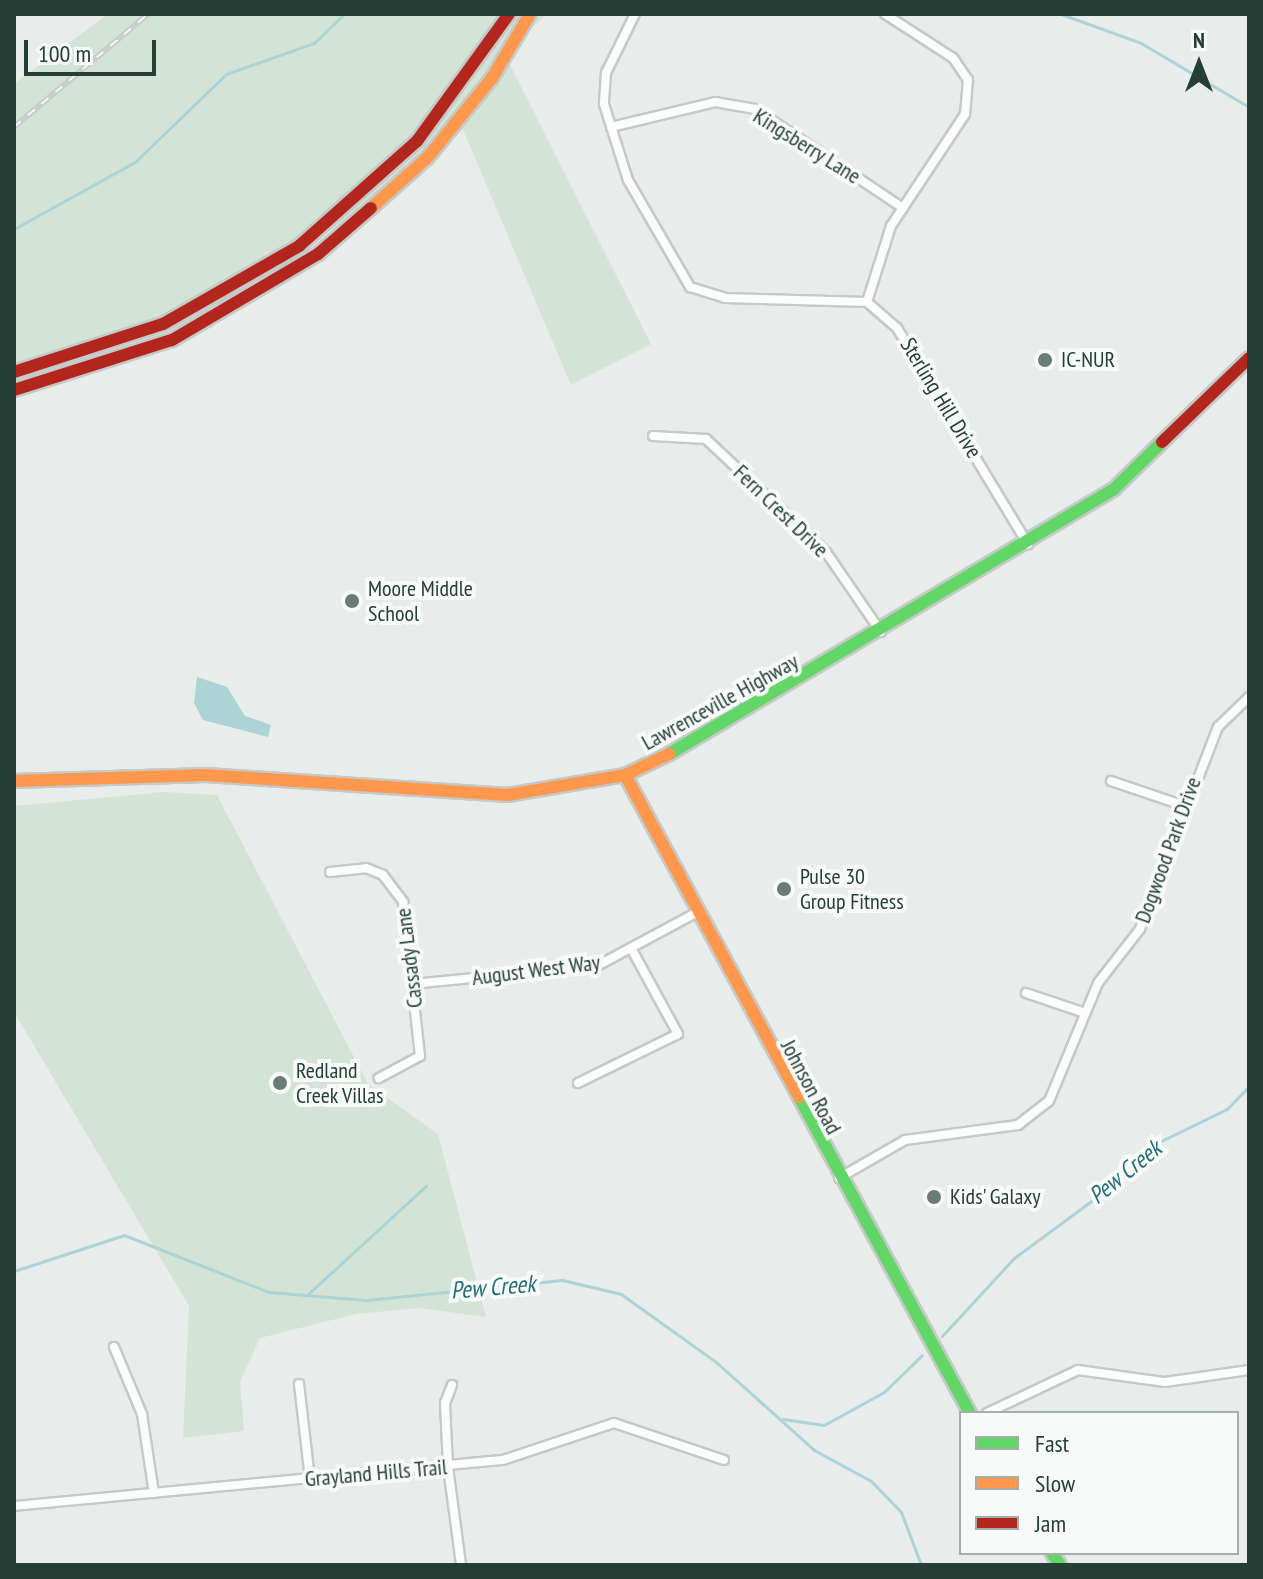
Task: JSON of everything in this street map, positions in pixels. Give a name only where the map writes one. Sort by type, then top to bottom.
[{"type":"main road","points":[[14,372],[163,324],[250,278],[362,195],[434,121],[509,14]]},
{"type":"main road","points":[[14,390],[172,340],[293,271],[383,199],[492,78],[530,14]]},
{"type":"main road","points":[[163,324],[172,340]]},
{"type":"main road","name":"Lawrenceville Highway","points":[[14,781],[206,775],[508,795],[625,775],[711,734],[1029,544],[1147,463],[1249,358]]},
{"type":"main road","name":"Johnson Road","points":[[625,775],[838,1179],[969,1411]]},
{"type":"street","points":[[635,14],[606,73],[611,127],[652,230],[690,287],[725,298],[867,302],[903,208],[965,114],[968,80],[953,58],[885,14]]},
{"type":"street","name":"Kingsberry Lane","points":[[611,127],[715,102],[755,109],[903,208]]},
{"type":"street","name":"Sterling Hill Drive","points":[[867,302],[897,328],[1029,544]]},
{"type":"street","name":"Fern Crest Drive","points":[[653,436],[706,439],[826,552],[881,632]]},
{"type":"street","name":"Dogwood Park Drive","points":[[838,1179],[930,1133],[1018,1125],[1049,1101],[1085,1013],[1140,929],[1218,727],[1249,697]]},
{"type":"street","points":[[1111,781],[1185,806]]},
{"type":"street","name":"Cassady Lane","points":[[330,872],[366,868],[394,885],[403,902],[420,1056],[379,1078]]},
{"type":"street","name":"August West Way","points":[[412,984],[597,966],[632,950],[696,913]]},
{"type":"street","points":[[578,1083],[678,1034],[632,950]]},
{"type":"street","points":[[1026,993],[1085,1013]]},
{"type":"street","points":[[114,1347],[142,1414],[154,1493]]},
{"type":"street","points":[[991,1411],[1078,1370],[1165,1382],[1249,1370]]},
{"type":"street","points":[[299,1384],[310,1479]]},
{"type":"street","points":[[452,1385],[445,1403],[448,1467],[461,1565]]},
{"type":"street","name":"Grayland Hills Trail","points":[[14,1505],[448,1467],[527,1454],[614,1423],[724,1460]]},
{"type":"green space","points":[[108,14],[548,14],[503,51],[651,344],[571,385],[456,113],[415,166],[184,341],[14,383],[14,84]]},
{"type":"green space","points":[[164,792],[217,795],[368,1084],[438,1134],[486,1317],[420,1308],[356,1314],[260,1338],[240,1382],[244,1431],[183,1438],[189,1306],[14,1012],[14,806]]},
{"type":"water","points":[[197,677],[227,687],[245,716],[271,725],[268,737],[203,720],[194,703]]},
{"type":"waterway","points":[[14,229],[135,162],[226,74],[314,43],[344,14]]},
{"type":"waterway","points":[[1061,14],[1141,43],[1249,107]]},
{"type":"waterway","name":"Pew Creek","points":[[942,1336],[1014,1258],[1136,1168],[1157,1143],[1227,1109],[1249,1086]]},
{"type":"waterway","points":[[308,1294],[426,1186]]},
{"type":"waterway","name":"Pew Creek","points":[[14,1271],[124,1235],[269,1292],[366,1300],[562,1280],[621,1294],[716,1362],[814,1450],[871,1481],[901,1512],[921,1565]]},
{"type":"waterway","name":"Pew Creek","points":[[783,1419],[824,1425],[884,1392],[922,1355]]},
{"type":"railway","points":[[14,127],[148,14]]},
{"type":"traffic: fast","points":[[669,754],[1114,489],[1162,442]]},
{"type":"traffic: fast","points":[[799,1097],[969,1411]]},
{"type":"traffic: fast","points":[[1053,1555],[1060,1565]]},
{"type":"traffic: slow","points":[[371,208],[428,157],[492,78],[530,14]]},
{"type":"traffic: slow","points":[[14,781],[206,775],[508,795],[625,775],[669,754]]},
{"type":"traffic: slow","points":[[625,775],[799,1097]]},
{"type":"traffic: jam","points":[[14,372],[163,324],[299,246],[417,141],[509,14]]},
{"type":"traffic: jam","points":[[14,390],[172,340],[318,254],[371,208]]},
{"type":"traffic: jam","points":[[1162,442],[1249,358]]},
{"type":"place","name":"IC-NUR","points":[[1045,360]]},
{"type":"place","name":"Moore Middle School","points":[[352,601]]},
{"type":"place","name":"Pulse 30 Group Fitness","points":[[784,889]]},
{"type":"place","name":"Redland Creek Villas","points":[[280,1083]]},
{"type":"place","name":"Kids' Galaxy","points":[[934,1197]]}]
